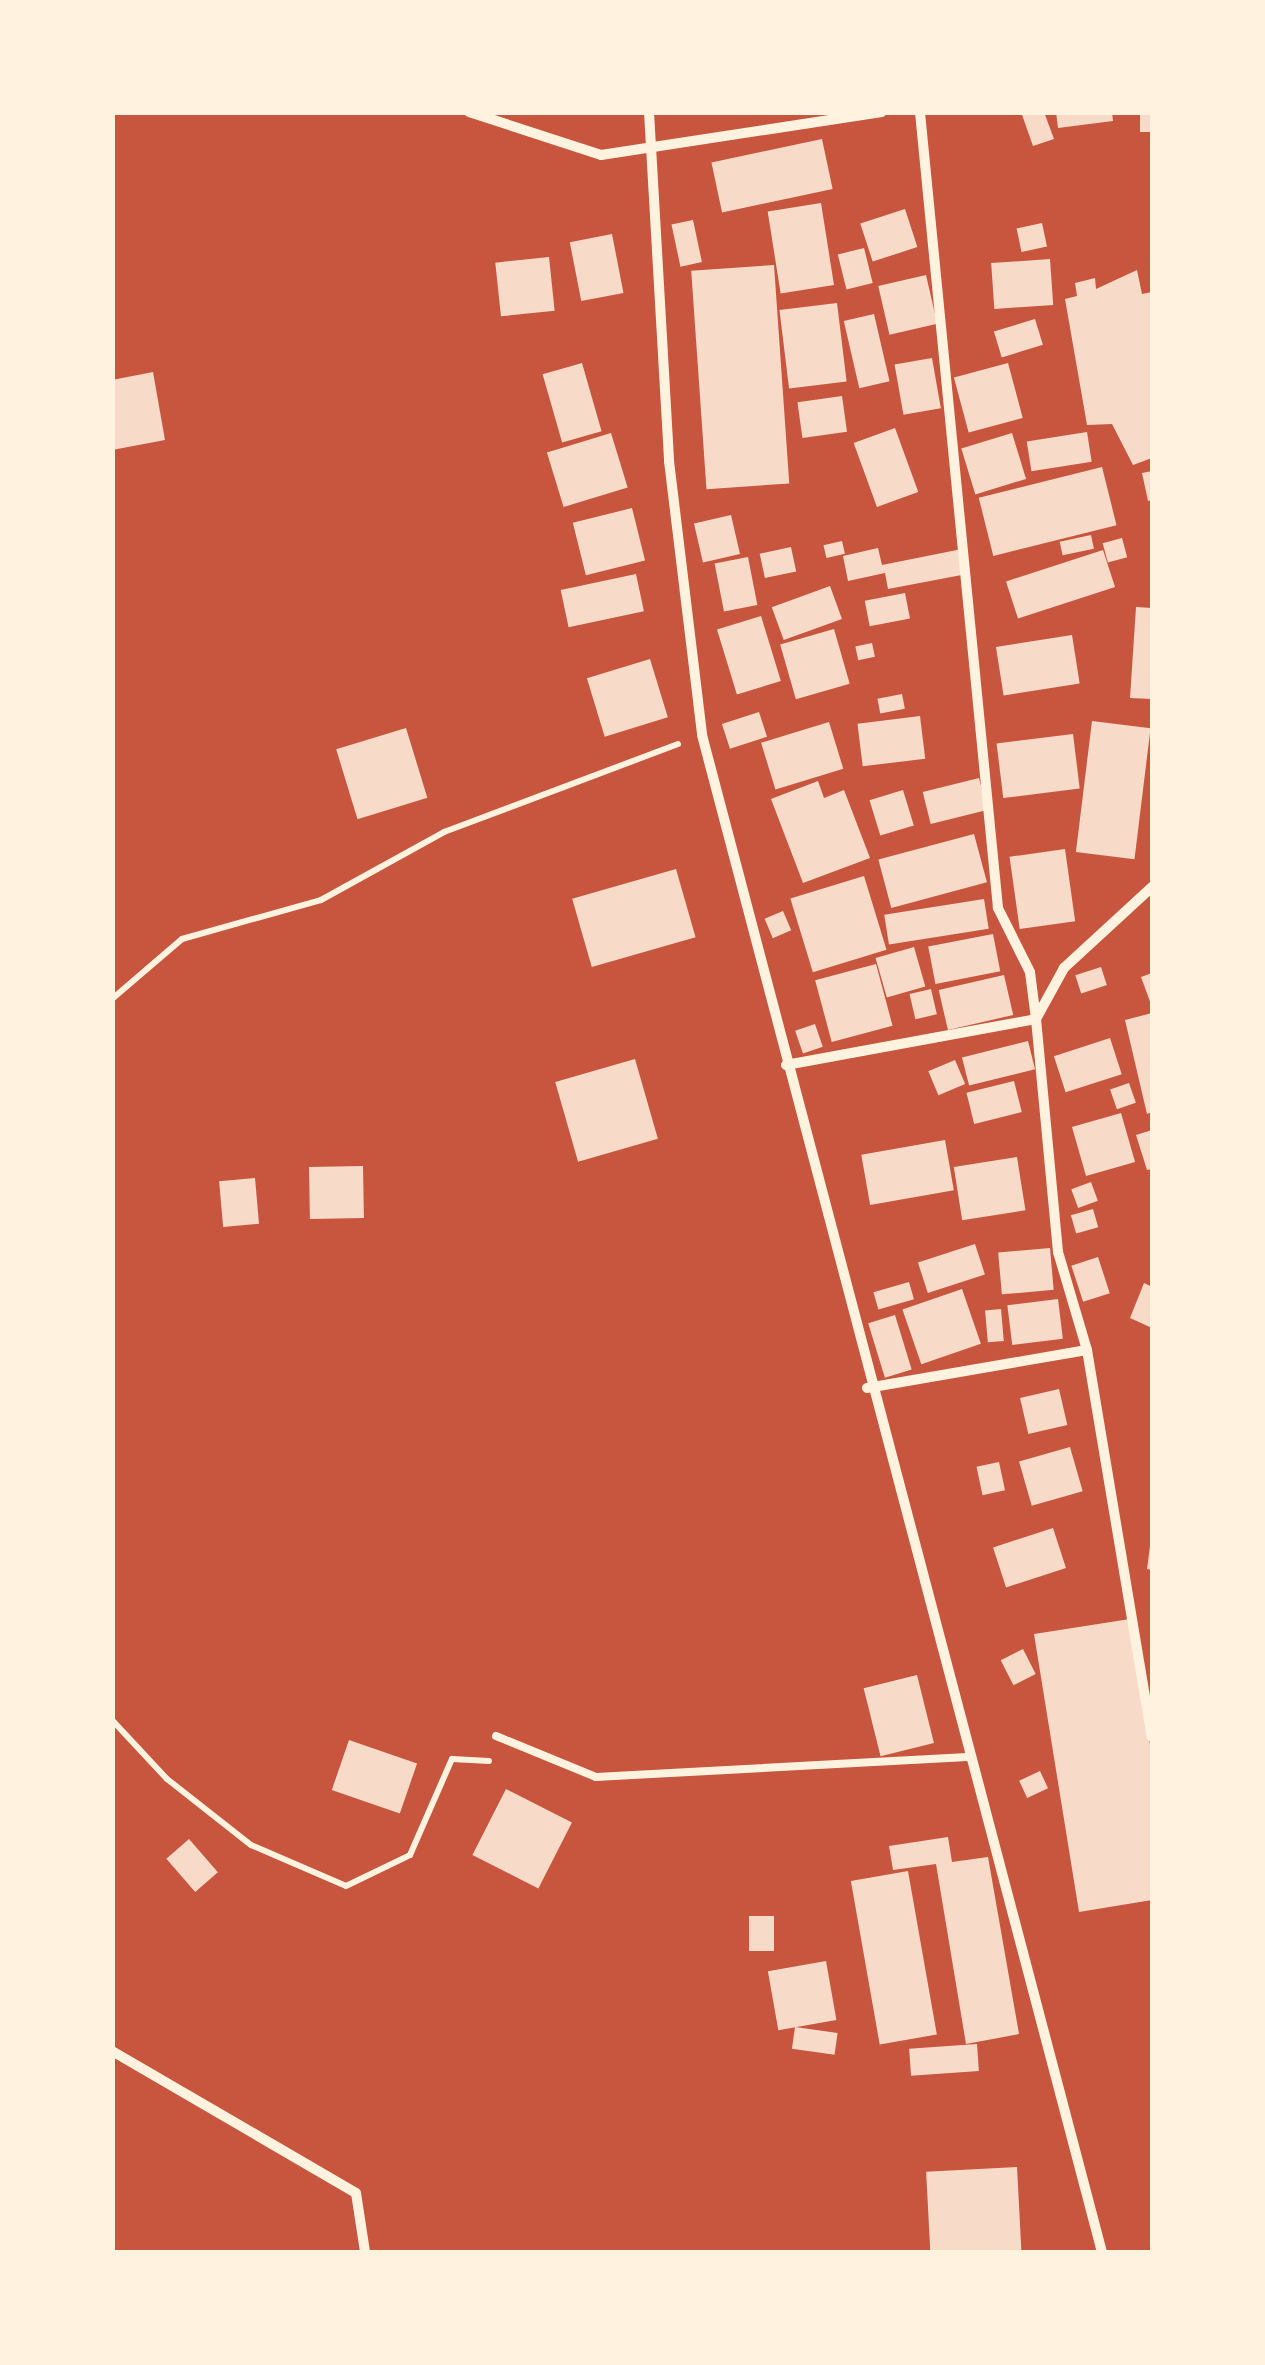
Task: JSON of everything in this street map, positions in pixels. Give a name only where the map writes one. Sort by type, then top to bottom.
[{"type":"street","points":[[469,112],[600,154],[652,153],[882,112]]},
{"type":"street","points":[[649,112],[670,461],[702,735],[867,1388],[1102,2252]]},
{"type":"street","points":[[920,112],[998,908],[1030,972],[1058,1252],[1087,1350],[1152,1737]]},
{"type":"street","points":[[1036,1019],[1064,968],[1152,887]]},
{"type":"street","points":[[786,1065],[1036,1019]]},
{"type":"street","points":[[867,1388],[1087,1350]]},
{"type":"street","points":[[112,2051],[356,2193],[366,2252]]},
{"type":"lane","points":[[496,1736],[547,1764],[596,1777],[967,1757]]},
{"type":"path","points":[[112,999],[182,939],[321,900],[444,832],[702,735]]},
{"type":"path","points":[[112,1720],[167,1780],[251,1845],[346,1886],[410,1855],[452,1758],[547,1764]]},
{"type":"building","points":[[1021,112],[1044,112],[1054,139],[1033,146]]},
{"type":"building","points":[[1056,112],[1112,112],[1113,121],[1058,128]]},
{"type":"building","points":[[1140,112],[1152,112],[1152,132],[1140,132]]},
{"type":"building","points":[[822,139],[833,189],[722,212],[711,162]]},
{"type":"building","points":[[821,203],[834,285],[781,293],[768,211]]},
{"type":"building","points":[[905,209],[917,247],[873,262],[860,224]]},
{"type":"building","points":[[693,220],[702,262],[680,267],[671,225]]},
{"type":"building","points":[[1042,223],[1047,246],[1022,252],[1017,228]]},
{"type":"building","points":[[612,234],[623,293],[581,301],[570,242]]},
{"type":"building","points":[[864,248],[873,283],[847,289],[838,255]]},
{"type":"building","points":[[549,257],[555,311],[501,316],[495,263]]},
{"type":"building","points":[[1050,259],[1053,305],[994,309],[991,263]]},
{"type":"building","points":[[774,265],[789,483],[706,489],[691,271]]},
{"type":"building","points":[[1137,270],[1142,294],[1152,292],[1152,458],[1133,465],[1112,424],[1087,425],[1065,299],[1077,296],[1075,283],[1095,278],[1096,289]]},
{"type":"building","points":[[926,275],[937,324],[890,335],[878,286]]},
{"type":"building","points":[[837,303],[847,381],[789,388],[779,310]]},
{"type":"building","points":[[874,314],[890,381],[859,388],[844,321]]},
{"type":"building","points":[[1035,319],[1043,345],[1002,357],[994,332]]},
{"type":"building","points":[[932,358],[941,408],[903,415],[895,365]]},
{"type":"building","points":[[582,363],[602,431],[562,443],[543,374]]},
{"type":"building","points":[[1008,363],[1023,418],[969,433],[954,377]]},
{"type":"building","points":[[153,372],[165,440],[112,450],[112,380]]},
{"type":"building","points":[[842,396],[847,432],[802,438],[797,402]]},
{"type":"building","points":[[895,428],[918,492],[877,507],[854,443]]},
{"type":"building","points":[[1087,432],[1092,462],[1031,471],[1027,442]]},
{"type":"building","points":[[611,433],[628,488],[564,507],[547,453]]},
{"type":"building","points":[[1012,433],[1026,479],[975,494],[961,448]]},
{"type":"building","points":[[1102,467],[1117,525],[993,556],[979,498]]},
{"type":"building","points":[[1152,471],[1152,500],[1148,501],[1142,473]]},
{"type":"building","points":[[632,508],[645,560],[586,575],[573,523]]},
{"type":"building","points":[[731,515],[740,554],[703,563],[694,524]]},
{"type":"building","points":[[1091,535],[1094,549],[1063,555],[1060,542]]},
{"type":"building","points":[[1122,538],[1127,557],[1108,562],[1103,543]]},
{"type":"building","points":[[842,541],[845,554],[826,558],[823,545]]},
{"type":"building","points":[[791,547],[796,571],[765,578],[760,554]]},
{"type":"building","points":[[878,548],[882,565],[962,549],[967,574],[888,589],[885,573],[848,581],[843,556]]},
{"type":"building","points":[[1103,550],[1115,587],[1018,619],[1006,582]]},
{"type":"building","points":[[748,557],[757,605],[724,612],[715,563]]},
{"type":"building","points":[[636,574],[644,611],[569,627],[561,590]]},
{"type":"building","points":[[830,586],[842,619],[784,640],[772,607]]},
{"type":"building","points":[[905,593],[910,619],[870,626],[865,601]]},
{"type":"building","points":[[1136,607],[1152,608],[1152,699],[1130,698]]},
{"type":"building","points":[[761,616],[781,681],[737,694],[717,629]]},
{"type":"building","points":[[834,629],[850,684],[796,699],[780,644]]},
{"type":"building","points":[[1072,635],[1080,683],[1004,695],[996,647]]},
{"type":"building","points":[[872,643],[875,657],[858,660],[855,647]]},
{"type":"building","points":[[650,659],[668,717],[605,737],[587,678]]},
{"type":"building","points":[[902,694],[905,709],[880,713],[877,699]]},
{"type":"building","points":[[759,712],[767,737],[730,749],[722,724]]},
{"type":"building","points":[[920,716],[925,759],[863,766],[857,724]]},
{"type":"building","points":[[1092,721],[1151,728],[1134,859],[1076,852]]},
{"type":"building","points":[[829,722],[843,769],[775,790],[761,743]]},
{"type":"building","points":[[406,728],[427,798],[358,819],[336,749]]},
{"type":"building","points":[[1073,734],[1080,789],[1003,798],[997,743]]},
{"type":"building","points":[[979,778],[987,810],[931,824],[923,792]]},
{"type":"building","points":[[818,781],[824,798],[844,790],[870,858],[803,883],[771,799]]},
{"type":"building","points":[[903,790],[914,825],[880,836],[870,800]]},
{"type":"building","points":[[974,834],[987,882],[891,908],[878,860]]},
{"type":"building","points":[[1065,849],[1075,921],[1020,929],[1010,857]]},
{"type":"building","points":[[676,869],[696,937],[592,967],[572,899]]},
{"type":"building","points":[[864,876],[887,950],[813,972],[790,899]]},
{"type":"building","points":[[984,899],[989,929],[889,944],[884,915]]},
{"type":"building","points":[[783,911],[791,930],[773,938],[765,919]]},
{"type":"building","points":[[993,934],[1000,971],[935,984],[928,947]]},
{"type":"building","points":[[914,947],[925,986],[887,997],[876,958]]},
{"type":"building","points":[[876,964],[893,1026],[832,1042],[815,980]]},
{"type":"building","points":[[1101,967],[1107,985],[1081,993],[1075,975]]},
{"type":"building","points":[[1152,973],[1152,1007],[1141,977]]},
{"type":"building","points":[[1004,975],[1013,1015],[948,1030],[939,990]]},
{"type":"building","points":[[931,989],[937,1014],[915,1019],[910,994]]},
{"type":"building","points":[[1152,1013],[1152,1112],[1147,1114],[1125,1020]]},
{"type":"building","points":[[815,1024],[823,1047],[803,1054],[795,1031]]},
{"type":"building","points":[[1110,1038],[1122,1074],[1066,1092],[1054,1056]]},
{"type":"building","points":[[1028,1041],[1035,1069],[969,1086],[962,1057]]},
{"type":"building","points":[[635,1059],[658,1139],[578,1162],[555,1082]]},
{"type":"building","points":[[955,1060],[965,1084],[938,1095],[928,1071]]},
{"type":"building","points":[[1014,1081],[1022,1112],[974,1124],[966,1093]]},
{"type":"building","points":[[1129,1083],[1136,1103],[1117,1109],[1110,1090]]},
{"type":"building","points":[[1121,1113],[1135,1162],[1086,1176],[1072,1127]]},
{"type":"building","points":[[1152,1130],[1152,1169],[1147,1170],[1136,1135]]},
{"type":"building","points":[[945,1140],[954,1190],[870,1205],[861,1155]]},
{"type":"building","points":[[1017,1157],[1025,1210],[962,1220],[954,1167]]},
{"type":"building","points":[[363,1166],[364,1218],[310,1219],[309,1167]]},
{"type":"building","points":[[255,1178],[259,1224],[223,1227],[219,1181]]},
{"type":"building","points":[[1091,1182],[1098,1201],[1078,1208],[1071,1189]]},
{"type":"building","points":[[1093,1209],[1098,1227],[1076,1234],[1071,1215]]},
{"type":"building","points":[[975,1244],[985,1274],[928,1293],[918,1263]]},
{"type":"building","points":[[1050,1248],[1054,1290],[1002,1294],[998,1253]]},
{"type":"building","points":[[1098,1257],[1110,1293],[1083,1302],[1071,1266]]},
{"type":"building","points":[[909,1282],[914,1299],[878,1310],[873,1292]]},
{"type":"building","points":[[1144,1283],[1152,1287],[1152,1328],[1130,1318]]},
{"type":"building","points":[[962,1289],[981,1344],[921,1364],[902,1310]]},
{"type":"building","points":[[1058,1299],[1063,1339],[1012,1345],[1007,1305]]},
{"type":"building","points":[[1001,1309],[1004,1341],[988,1342],[985,1310]]},
{"type":"building","points":[[895,1315],[912,1370],[885,1378],[868,1323]]},
{"type":"building","points":[[1059,1389],[1067,1425],[1028,1434],[1020,1398]]},
{"type":"building","points":[[1070,1447],[1083,1491],[1032,1506],[1019,1462]]},
{"type":"building","points":[[999,1462],[1005,1490],[983,1495],[977,1467]]},
{"type":"building","points":[[1053,1528],[1066,1568],[1006,1587],[993,1547]]},
{"type":"building","points":[[1152,1531],[1152,1570],[1147,1569]]},
{"type":"building","points":[[1130,1619],[1152,1757],[1152,1900],[1079,1912],[1034,1634]]},
{"type":"building","points":[[1023,1649],[1036,1674],[1013,1685],[1001,1660]]},
{"type":"building","points":[[917,1675],[934,1743],[881,1756],[864,1688]]},
{"type":"building","points":[[349,1740],[417,1763],[400,1814],[332,1790]]},
{"type":"building","points":[[1040,1771],[1048,1788],[1027,1798],[1019,1781]]},
{"type":"building","points":[[506,1789],[572,1823],[538,1889],[472,1855]]},
{"type":"building","points":[[948,1837],[952,1862],[988,1857],[1019,2034],[966,2044],[936,1864],[893,1870],[889,1846]]},
{"type":"building","points":[[189,1839],[218,1872],[195,1892],[166,1859]]},
{"type":"building","points":[[908,1871],[937,2034],[880,2045],[851,1881]]},
{"type":"building","points":[[749,1916],[774,1916],[774,1951],[749,1951]]},
{"type":"building","points":[[826,1961],[836,2020],[778,2030],[768,1971]]},
{"type":"building","points":[[795,2027],[838,2033],[835,2055],[792,2049]]},
{"type":"building","points":[[977,2044],[979,2071],[911,2076],[909,2049]]},
{"type":"building","points":[[1017,2167],[1021,2252],[930,2252],[926,2172]]}]
